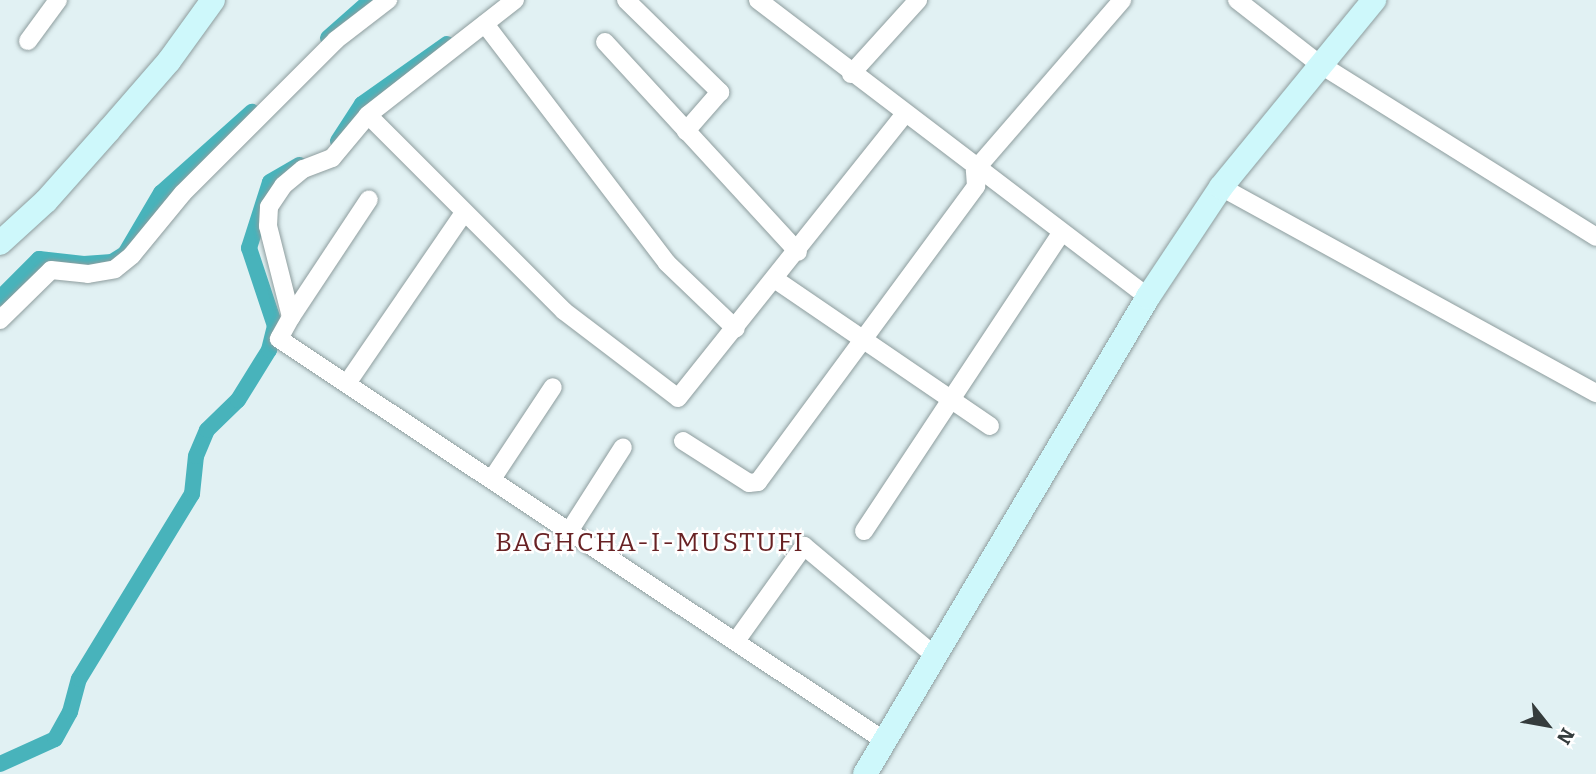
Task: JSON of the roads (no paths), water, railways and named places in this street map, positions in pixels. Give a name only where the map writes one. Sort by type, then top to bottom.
[{"type":"street","points":[[27,41],[58,0]]},
{"type":"street","points":[[0,243],[46,201],[169,61],[213,0]]},
{"type":"street","points":[[4,308],[51,270],[115,269],[132,255],[183,193],[337,40],[388,0]]},
{"type":"street","points":[[291,317],[272,251],[269,207],[283,186],[303,169],[332,158],[349,144],[368,114],[515,0]]},
{"type":"street","points":[[626,0],[720,92],[686,131]]},
{"type":"street","points":[[758,0],[975,170],[1148,297]]},
{"type":"street","points":[[851,74],[918,0]]},
{"type":"street","points":[[683,441],[754,485],[976,186],[975,170],[1122,0]]},
{"type":"street","points":[[1238,0],[1318,63],[1596,237]]},
{"type":"street","points":[[865,774],[1148,297],[1221,187],[1318,63],[1374,0]]},
{"type":"street","points":[[485,24],[667,263],[736,329]]},
{"type":"street","points":[[605,42],[798,252]]},
{"type":"street","points":[[368,114],[463,214],[564,311],[678,398],[776,280],[904,115]]},
{"type":"street","points":[[1221,187],[1596,393]]},
{"type":"street","points":[[369,199],[279,339],[348,382],[885,741]]},
{"type":"street","points":[[348,382],[463,214]]},
{"type":"street","points":[[864,531],[1061,233]]},
{"type":"street","points":[[776,280],[990,426]]},
{"type":"street","points":[[492,478],[553,387]]},
{"type":"street","points":[[570,530],[622,447]]},
{"type":"street","points":[[736,641],[804,546],[935,656]]},
{"type":"waterway","points":[[328,38],[371,0]]},
{"type":"waterway","points":[[338,141],[362,104],[447,44]]},
{"type":"waterway","points":[[0,298],[39,259],[84,264],[112,262],[125,254],[161,193],[252,112]]},
{"type":"waterway","points":[[0,764],[55,739],[70,712],[79,679],[192,494],[196,456],[207,430],[238,400],[269,350],[275,326],[249,248],[270,182],[300,165]]},
{"type":"district","name":"BAGHCHA-I-MUSTUFI","points":[[650,543]]}]
